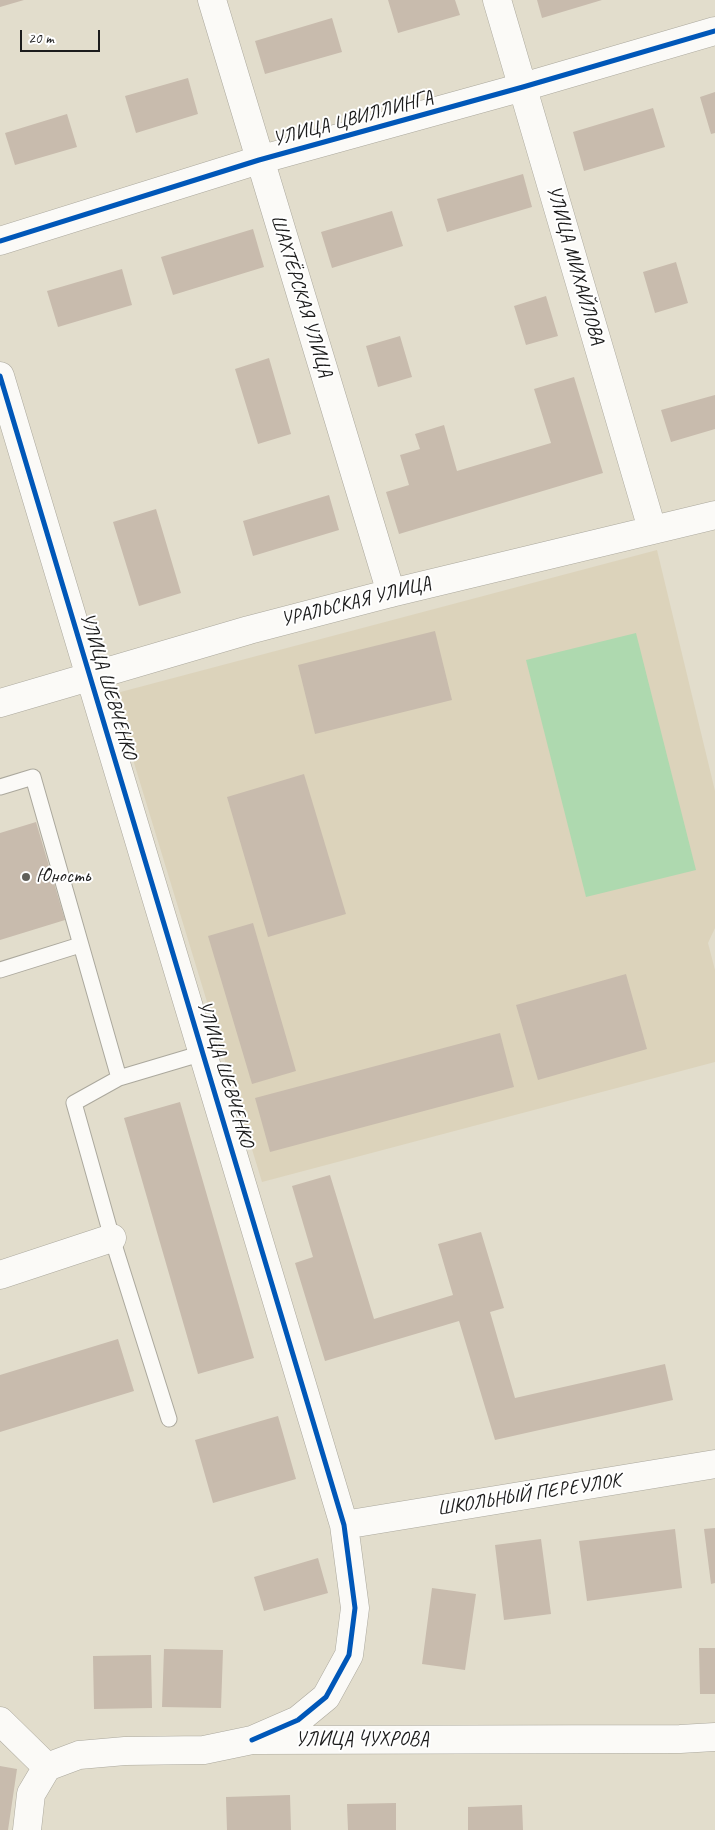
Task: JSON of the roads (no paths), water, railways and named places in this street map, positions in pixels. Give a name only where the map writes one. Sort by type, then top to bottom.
[{"type":"street","name":"ШАХТЁРСКАЯ УЛИЦА","points":[[212,0],[391,593]]},
{"type":"street","name":"УЛИЦА МИХАЙЛОВА","points":[[497,0],[652,529]]},
{"type":"street","name":"УЛИЦА ЦВИЛЛИНГА","points":[[0,241],[259,160],[523,87],[715,31]]},
{"type":"street","name":"УЛИЦА ШЕВЧЕНКО","points":[[0,376],[344,1525],[356,1608],[349,1654],[326,1697],[298,1720],[252,1740]]},
{"type":"street","name":"УРАЛЬСКАЯ УЛИЦА","points":[[0,703],[249,630],[391,593],[715,515]]},
{"type":"street","points":[[0,1275],[112,1238]]},
{"type":"street","name":"ШКОЛЬНЫЙ ПЕРЕУЛОК","points":[[344,1525],[715,1464]]},
{"type":"street","points":[[0,1721],[47,1767],[31,1794],[28,1830]]},
{"type":"street","name":"УЛИЦА ЧУХРОВА","points":[[47,1767],[79,1755],[125,1751],[204,1750],[252,1740],[680,1740],[715,1738]]},
{"type":"lane","points":[[0,787],[33,777],[118,1078]]},
{"type":"lane","points":[[0,970],[80,945]]},
{"type":"lane","points":[[169,1419],[112,1238],[74,1103],[118,1078],[203,1053]]},
{"type":"place","name":"Юность","points":[[26,877]]}]
